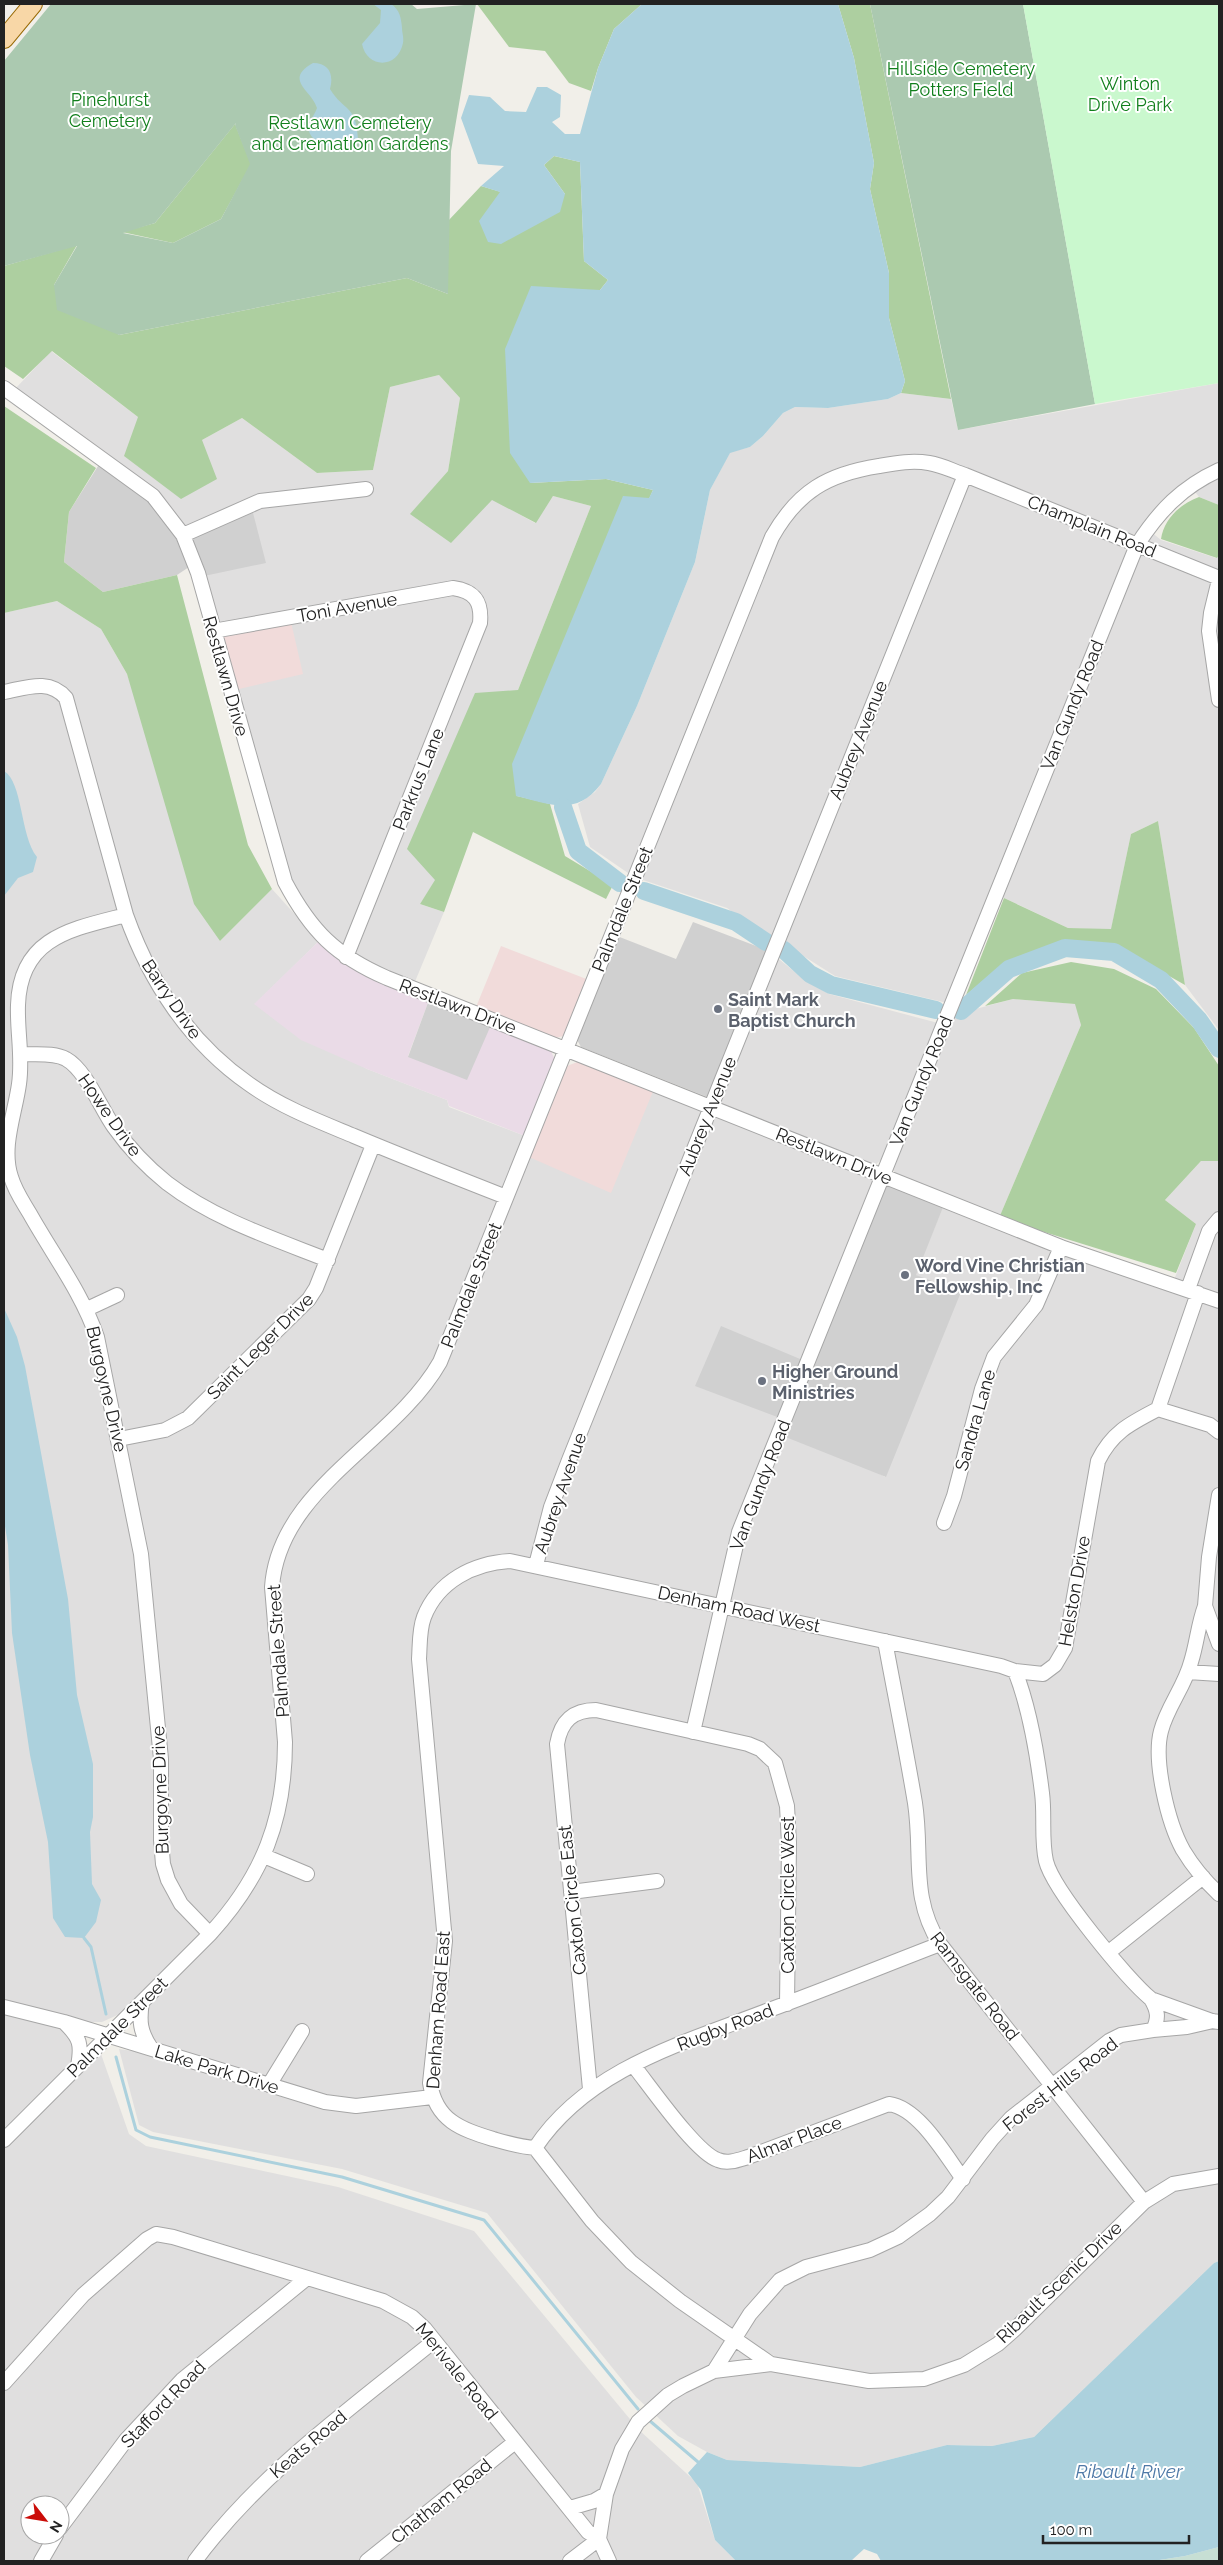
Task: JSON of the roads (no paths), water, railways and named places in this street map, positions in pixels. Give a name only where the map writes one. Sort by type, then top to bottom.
[{"type":"main road","points":[[4,39],[33,4]]},
{"type":"street","name":"Restlawn Drive","points":[[4,388],[142,486],[164,508],[183,535],[198,573],[285,882],[316,931],[346,957],[387,978],[1061,1247],[1219,1301]]},
{"type":"street","name":"Palmdale Street","points":[[4,2140],[210,1934],[240,1898],[264,1856],[278,1816],[285,1766],[285,1742],[272,1604],[273,1572],[281,1542],[294,1521],[310,1501],[415,1398],[440,1362],[772,537],[791,508],[813,488],[825,481],[858,469],[914,462],[940,465],[966,475]]},
{"type":"street","name":"Van Gundy Road","points":[[693,1732],[739,1532],[1136,545],[1164,507],[1192,484],[1219,470]]},
{"type":"street","name":"Champlain Road","points":[[966,475],[1219,579]]},
{"type":"street","name":"Aubrey Avenue","points":[[536,1565],[551,1507],[569,1460],[966,475]]},
{"type":"street","points":[[183,535],[260,501],[366,490]]},
{"type":"street","points":[[1219,579],[1210,613],[1209,631],[1219,700]]},
{"type":"street","name":"Toni Avenue","points":[[213,631],[453,588],[463,589],[478,599]]},
{"type":"street","name":"Parkrus Lane","points":[[346,957],[480,623],[482,610],[478,599]]},
{"type":"street","name":"Barry Drive","points":[[4,692],[43,685],[56,688],[66,698],[126,915],[136,944],[155,981],[176,1012],[213,1054],[250,1085],[303,1115],[506,1197]]},
{"type":"street","name":"Burgoyne Drive","points":[[126,915],[59,935],[44,944],[31,958],[21,978],[18,1004],[21,1054],[19,1084],[8,1142],[9,1172],[18,1195],[87,1309],[97,1337],[141,1554],[161,1759],[160,1840],[163,1864],[171,1887],[181,1904],[210,1934]]},
{"type":"street","name":"Howe Drive","points":[[21,1054],[56,1056],[74,1064],[114,1127],[132,1150],[165,1181],[187,1197],[231,1221],[328,1260]]},
{"type":"street","name":"Saint Leger Drive","points":[[119,1439],[165,1430],[188,1418],[309,1299],[328,1260],[374,1144]]},
{"type":"street","points":[[1219,1220],[1209,1231],[1158,1409],[1210,1425],[1219,1432]]},
{"type":"street","name":"Sandra Lane","points":[[944,1522],[954,1496],[982,1389],[994,1357],[1040,1300],[1061,1247]]},
{"type":"street","points":[[87,1309],[117,1295]]},
{"type":"street","name":"Helston Drive","points":[[1026,1699],[1043,1674],[1055,1665],[1065,1648],[1098,1461],[1107,1444],[1118,1432],[1158,1409]]},
{"type":"street","points":[[1219,1494],[1209,1557],[1205,1606],[1198,1625],[1188,1672],[1164,1721],[1158,1746],[1165,1794],[1183,1850],[1203,1877],[1219,1894]]},
{"type":"street","name":"Denham Road West","points":[[463,1573],[492,1562],[510,1561],[536,1565],[1000,1666],[1015,1671]]},
{"type":"street","name":"Denham Road East","points":[[463,1573],[440,1592],[424,1616],[420,1630],[419,1659],[445,1941],[430,2083],[432,2097],[447,2118],[457,2126],[522,2148],[535,2148]]},
{"type":"street","points":[[1205,1606],[1219,1644]]},
{"type":"street","name":"Ramsgate Road","points":[[885,1641],[915,1803],[920,1894],[926,1920],[940,1944],[1053,2084],[1144,2202]]},
{"type":"street","points":[[1043,1674],[1015,1671],[1026,1699],[1042,1794],[1044,1846],[1049,1868],[1058,1888],[1109,1952],[1140,1989],[1151,1999],[1157,2009],[1158,2020],[1153,2030]]},
{"type":"street","points":[[1188,1672],[1219,1674]]},
{"type":"street","name":"Caxton Circle West","points":[[572,1715],[583,1710],[596,1710],[748,1744],[760,1749],[775,1763],[779,1771],[787,1806],[789,1843],[787,2004]]},
{"type":"street","name":"Caxton Circle East","points":[[572,1715],[559,1733],[557,1744],[590,2089]]},
{"type":"street","points":[[264,1856],[307,1874]]},
{"type":"street","points":[[1109,1952],[1203,1877]]},
{"type":"street","points":[[571,1892],[656,1881]]},
{"type":"street","name":"Rugby Road","points":[[535,2148],[546,2131],[590,2089],[633,2065],[940,1944]]},
{"type":"street","points":[[1151,1999],[1216,2021]]},
{"type":"street","points":[[142,2002],[140,2026],[142,2036],[151,2048]]},
{"type":"street","name":"Lake Park Drive","points":[[4,2007],[64,2022],[269,2085],[341,2105],[356,2106],[432,2097]]},
{"type":"street","name":"Forest Hills Road","points":[[733,2339],[755,2308],[780,2280],[806,2267],[870,2250],[898,2237],[930,2214],[963,2179],[992,2139],[1011,2118],[1109,2041],[1122,2035],[1187,2027],[1216,2021]]},
{"type":"street","points":[[64,2022],[76,2034],[79,2042],[78,2066]]},
{"type":"street","points":[[269,2085],[302,2031]]},
{"type":"street","name":"Almar Place","points":[[633,2065],[702,2150],[717,2160],[735,2162],[879,2106],[889,2104],[905,2108],[916,2118],[963,2179]]},
{"type":"street","points":[[535,2148],[592,2221],[631,2262],[733,2339],[714,2371]]},
{"type":"street","name":"Ribault Scenic Drive","points":[[733,2339],[771,2364],[869,2381],[888,2382],[924,2379],[964,2365],[998,2344],[1144,2202],[1173,2184],[1219,2176]]},
{"type":"street","name":"Merivale Road","points":[[4,2383],[83,2295],[147,2239],[156,2234],[173,2236],[398,2308],[412,2317],[434,2341],[588,2532],[599,2538]]},
{"type":"street","name":"Stafford Road","points":[[70,2515],[126,2440],[182,2380],[307,2278]]},
{"type":"street","name":"Keats Road","points":[[194,2561],[230,2517],[283,2463],[434,2341]]},
{"type":"street","points":[[610,2561],[599,2538],[606,2494],[622,2449],[638,2422],[668,2395],[714,2371],[771,2364]]},
{"type":"street","name":"Chatham Road","points":[[367,2561],[515,2442]]},
{"type":"street","points":[[570,2508],[594,2501],[606,2494]]},
{"type":"street","points":[[570,2561],[599,2538]]},
{"type":"street","points":[[41,2561],[50,2545]]},
{"type":"water","points":[[373,4],[391,4],[396,9],[400,18],[403,37],[400,52],[395,58],[382,63],[370,58],[362,44],[380,23],[381,10]]},
{"type":"water","points":[[642,4],[838,4],[854,58],[874,163],[870,189],[889,273],[889,318],[905,381],[901,393],[888,399],[828,408],[795,407],[783,413],[763,436],[750,447],[730,453],[710,490],[695,562],[637,706],[601,784],[582,801],[562,805],[551,804],[516,796],[512,764],[623,496],[649,498],[653,490],[606,479],[530,483],[510,453],[505,349],[531,286],[600,290],[608,280],[584,261],[580,162],[554,156],[544,165],[565,194],[560,212],[501,244],[488,242],[479,221],[500,192],[481,186],[504,166],[478,164],[461,118],[469,95],[490,97],[505,111],[526,112],[537,87],[547,87],[561,95],[560,117],[552,122],[565,134],[580,134],[598,68],[614,29]]},
{"type":"water","points":[[313,63],[323,65],[329,70],[331,74],[330,89],[355,120],[358,139],[349,148],[337,148],[323,144],[312,137],[309,132],[309,126],[317,108],[302,85],[300,75],[304,69]]},
{"type":"water","points":[[4,771],[15,786],[27,836],[31,848],[37,857],[33,872],[18,878],[4,896]]},
{"type":"water","points":[[4,1308],[17,1337],[25,1366],[68,1599],[77,1695],[93,1764],[93,1817],[90,1832],[92,1884],[101,1900],[96,1922],[84,1938],[65,1937],[53,1918],[48,1842],[30,1755],[12,1633],[8,1545],[4,1520]]},
{"type":"water","name":"Ribault River","points":[[1219,2261],[1219,2547],[1185,2556],[1153,2561],[881,2561],[877,2554],[864,2549],[852,2560],[847,2561],[736,2561],[715,2540],[701,2490],[688,2473],[707,2452],[727,2460],[860,2467],[947,2445],[992,2446],[1034,2437],[1214,2263]]},
{"type":"waterway","points":[[563,807],[578,851],[620,883]]},
{"type":"waterway","points":[[644,891],[736,922],[766,942]]},
{"type":"waterway","points":[[961,1011],[1009,969],[1065,948],[1114,952],[1161,980],[1199,1020],[1219,1049]]},
{"type":"waterway","points":[[784,950],[810,974],[831,985],[936,1010]]},
{"type":"waterway","points":[[84,1938],[91,1947],[106,2014]]},
{"type":"waterway","points":[[116,2057],[136,2130],[150,2137],[342,2177],[484,2220],[638,2409]]},
{"type":"waterway","points":[[650,2421],[698,2462]]},
{"type":"place","name":"Saint Mark Baptist Church","points":[[718,1009]]},
{"type":"place","name":"Word Vine Christian Fellowship, Inc","points":[[905,1275]]},
{"type":"place","name":"Higher Ground Ministries","points":[[762,1381]]},
{"type":"park label","name":"Hillside Cemetery Potters Field","points":[[961,78]]},
{"type":"park label","name":"Winton Drive Park","points":[[1130,94]]},
{"type":"park label","name":"Pinehurst Cemetery","points":[[110,109]]},
{"type":"park label","name":"Restlawn Cemetery and Cremation Gardens","points":[[350,132]]}]
